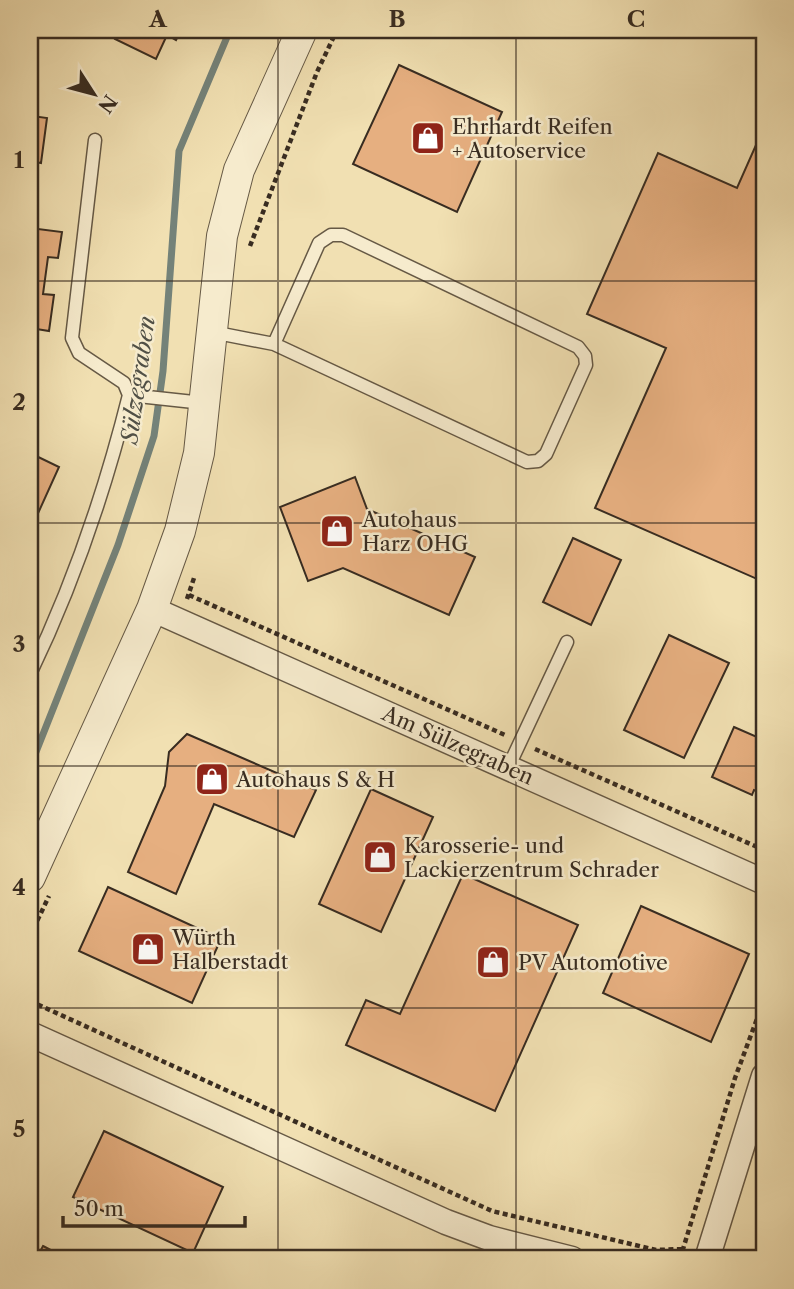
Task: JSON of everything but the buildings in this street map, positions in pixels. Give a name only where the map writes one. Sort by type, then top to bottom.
[{"type":"street","points":[[30,877],[152,609],[180,531],[199,453],[222,236],[239,170],[302,30]]},
{"type":"street","name":"Am Sülzegraben","points":[[152,609],[764,882]]},
{"type":"street","points":[[30,1034],[446,1222],[489,1238],[572,1259]]},
{"type":"street","points":[[707,1259],[764,1076]]},
{"type":"lane","points":[[30,674],[55,621],[107,479],[129,395],[124,383],[79,353],[72,338],[95,140]]},
{"type":"lane","points":[[212,332],[274,344],[527,462],[538,461],[546,454],[586,365],[585,356],[578,347],[342,235],[331,235],[319,243],[274,344]]},
{"type":"lane","points":[[129,395],[204,403]]},
{"type":"lane","points":[[508,768],[567,642]]},
{"type":"path","points":[[189,595],[764,850]]},
{"type":"path","points":[[30,1001],[492,1211],[656,1250],[682,1249]]},
{"type":"waterway","name":"Sülzegraben","points":[[30,767],[118,545],[154,436],[163,371],[179,151],[230,30]]},
{"type":"place","name":"Ehrhardt Reifen + Autoservice","points":[[428,138]]},
{"type":"place","name":"Autohaus Harz OHG","points":[[337,531]]},
{"type":"place","name":"Autohaus S & H","points":[[212,779]]},
{"type":"place","name":"Karosserie- und Lackierzentrum Schrader","points":[[380,857]]},
{"type":"place","name":"Würth Halberstadt","points":[[148,949]]},
{"type":"place","name":"PV Automotive","points":[[493,962]]}]
